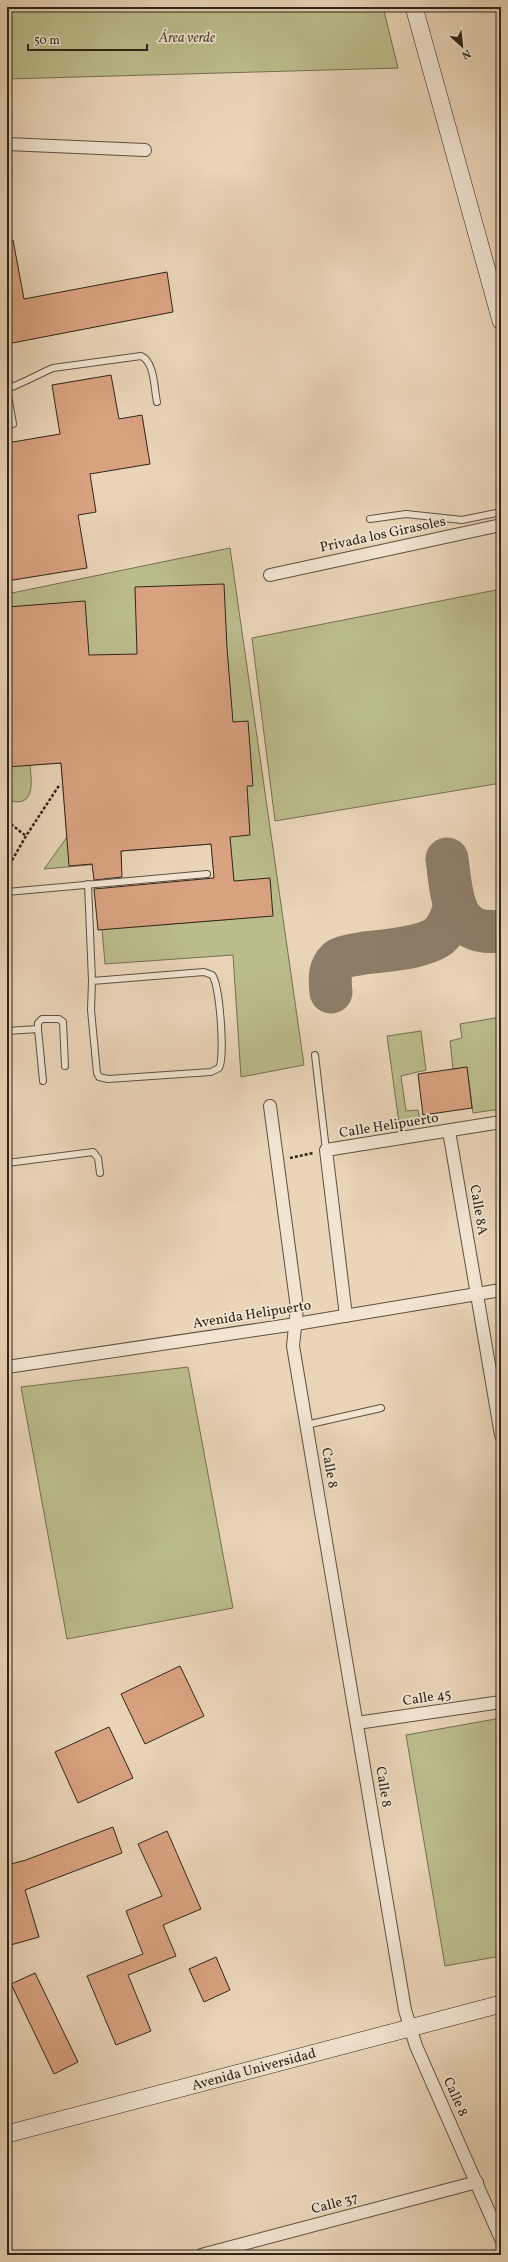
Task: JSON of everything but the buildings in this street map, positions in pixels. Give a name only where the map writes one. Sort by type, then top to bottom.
[{"type":"street","points":[[414,7],[501,321]]},
{"type":"street","points":[[7,144],[145,150]]},
{"type":"street","name":"Privada los Girasoles","points":[[270,574],[501,524]]},
{"type":"street","name":"Calle 8","points":[[270,1106],[296,1308],[296,1324],[293,1346],[409,2030],[501,2239]]},
{"type":"street","name":"Calle Helipuerto","points":[[346,1316],[326,1150],[501,1122]]},
{"type":"street","name":"Calle 8A","points":[[449,1131],[501,1435]]},
{"type":"street","name":"Avenida Helipuerto","points":[[7,1367],[296,1324],[501,1290]]},
{"type":"street","name":"Calle 45","points":[[357,1723],[501,1702]]},
{"type":"street","name":"Avenida Universidad","points":[[7,2134],[409,2030],[501,2004]]},
{"type":"street","name":"Calle 37","points":[[201,2255],[477,2182]]},
{"type":"lane","points":[[13,424],[7,389],[31,380],[40,373],[53,368],[141,356],[146,358],[150,365],[157,402]]},
{"type":"lane","points":[[370,519],[406,514],[462,520],[501,512]]},
{"type":"lane","points":[[7,892],[207,874]]},
{"type":"lane","points":[[88,884],[92,981],[91,1010],[95,1063],[99,1077],[108,1079],[211,1072],[219,1068],[222,1059],[218,1004],[216,982],[212,975],[204,972],[92,981]]},
{"type":"lane","points":[[43,1081],[38,1029],[40,1021],[44,1019],[59,1019],[63,1022],[65,1066]]},
{"type":"lane","points":[[7,1031],[38,1029]]},
{"type":"lane","points":[[315,1055],[326,1150]]},
{"type":"lane","points":[[7,1163],[93,1152],[98,1158],[100,1173]]},
{"type":"lane","points":[[306,1425],[381,1408]]},
{"type":"path","points":[[7,869],[26,836],[60,784]]},
{"type":"path","points":[[7,821],[26,836]]},
{"type":"path","points":[[276,1162],[326,1150]]},
{"type":"green space","name":"Área verde","points":[[7,7],[383,7],[398,68],[7,79]]},
{"type":"green space","points":[[230,548],[304,1065],[241,1077],[233,955],[105,964],[102,929],[234,919],[211,844],[121,851],[121,862],[44,869],[67,837],[61,763],[30,765],[31,787],[27,798],[23,801],[16,802],[7,800],[7,594]]},
{"type":"green space","points":[[501,589],[501,783],[275,821],[252,638]]},
{"type":"green space","points":[[501,1017],[501,1109],[473,1113],[467,1068],[453,1069],[450,1041],[462,1038],[460,1024]]},
{"type":"green space","points":[[421,1031],[426,1070],[401,1076],[406,1111],[418,1110],[420,1120],[399,1123],[387,1036]]},
{"type":"green space","points":[[188,1367],[233,1608],[67,1639],[21,1387]]},
{"type":"green space","points":[[501,1718],[501,1956],[445,1966],[406,1735]]},
{"type":"taxiway","points":[[447,859],[453,899],[457,911],[463,920],[472,927],[485,931],[501,931]]},
{"type":"taxiway","points":[[331,992],[331,971],[338,960],[351,955],[393,950],[414,946],[432,940],[439,936],[444,930],[454,909]]}]
